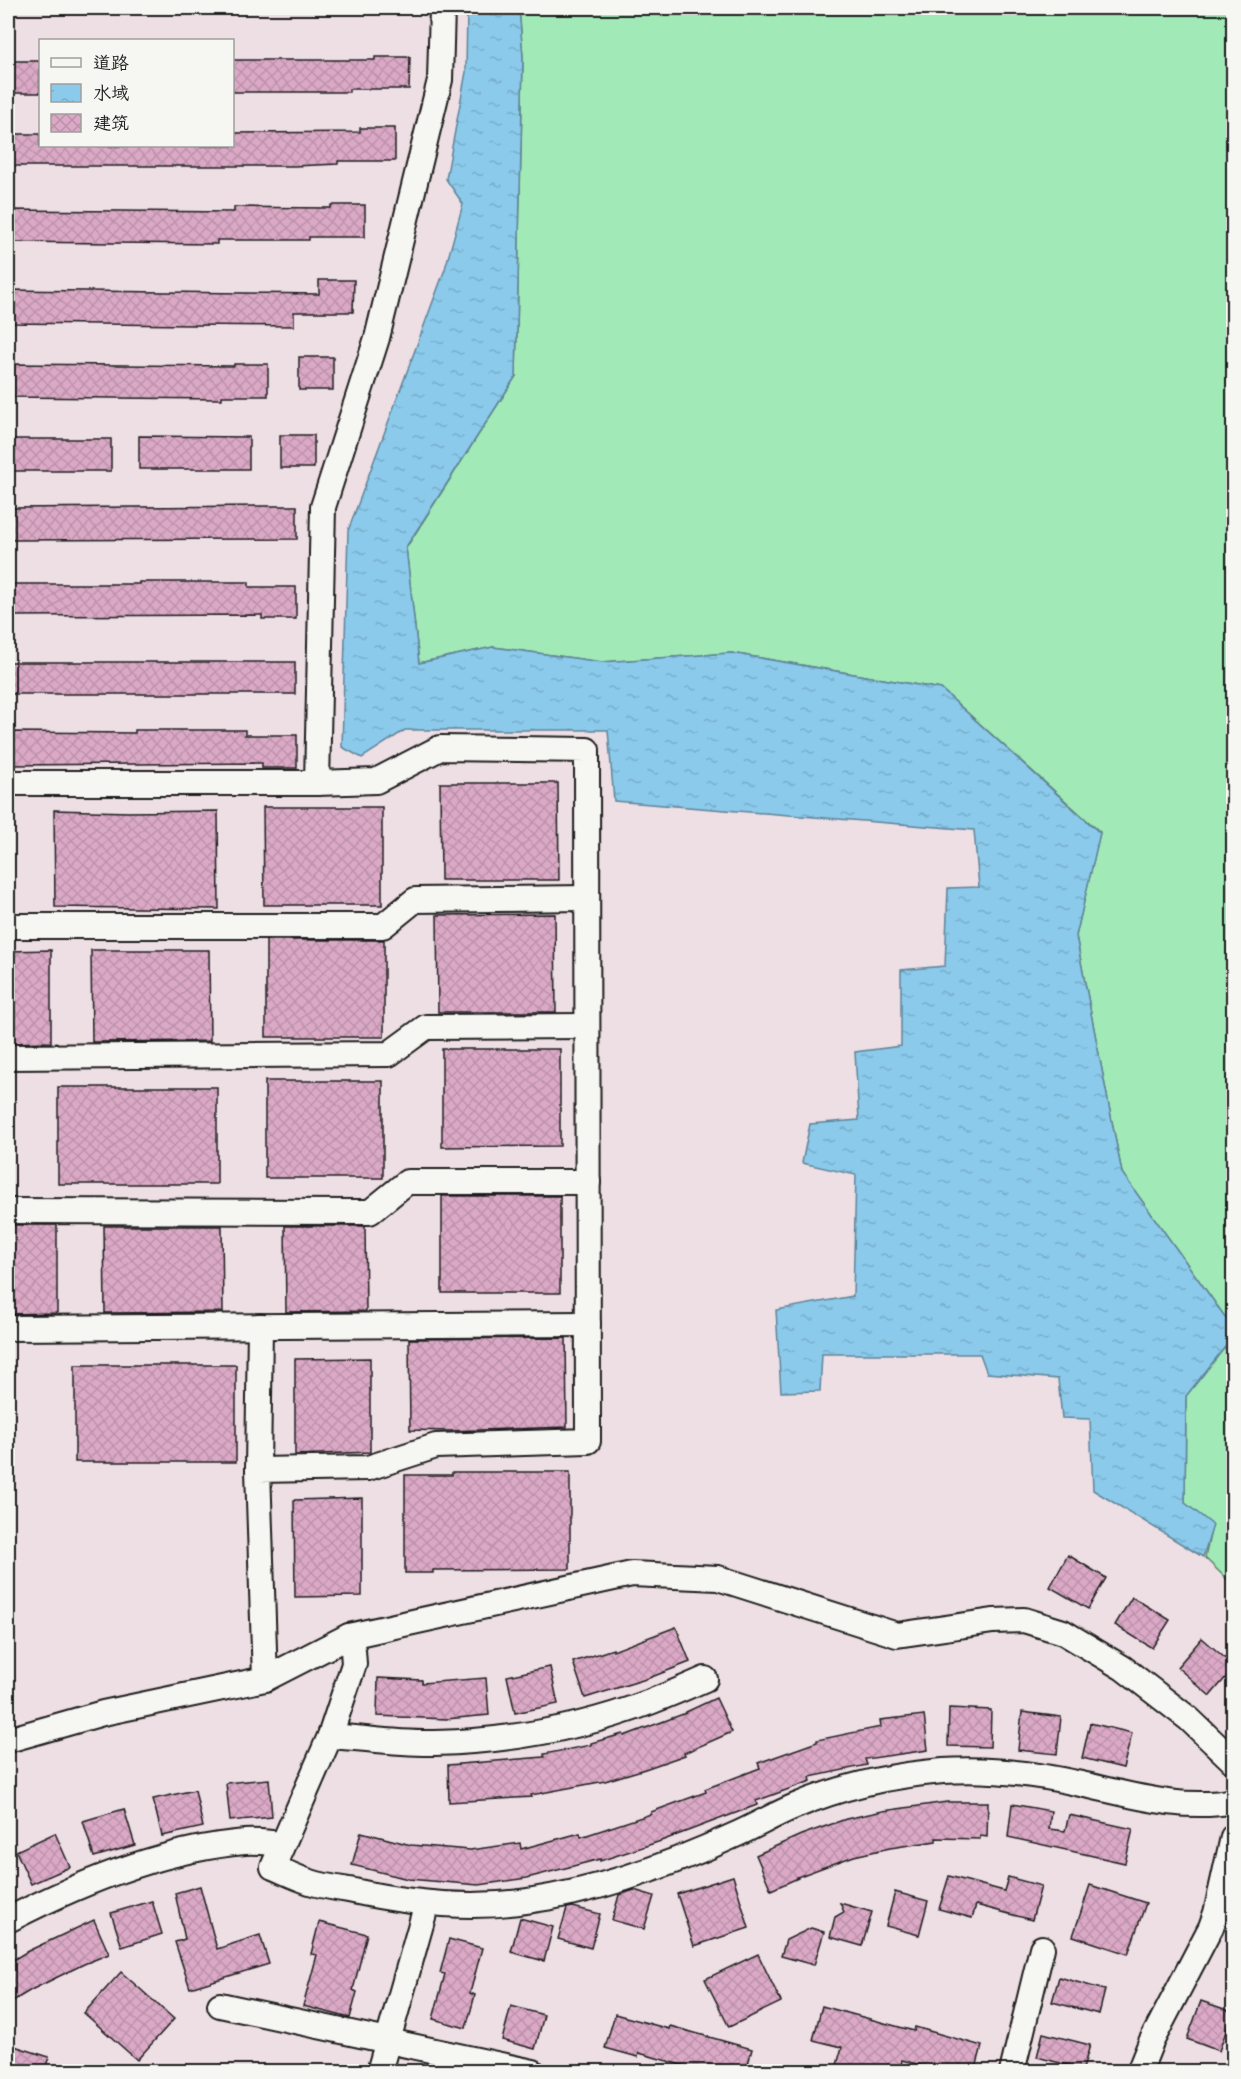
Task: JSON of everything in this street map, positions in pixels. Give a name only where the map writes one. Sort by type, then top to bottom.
[{"type":"street","points":[[317,783],[323,507],[377,338],[440,80],[442,8]]},
{"type":"street","points":[[8,783],[376,781],[440,748],[587,750],[588,1441],[436,1446],[368,1467],[258,1470]]},
{"type":"street","points":[[8,926],[383,926],[415,900],[587,898]]},
{"type":"street","points":[[8,1057],[389,1054],[426,1027],[587,1026]]},
{"type":"street","points":[[8,1211],[370,1212],[407,1182],[588,1182]]},
{"type":"street","points":[[8,1328],[588,1324]]},
{"type":"street","points":[[260,1326],[258,1470],[265,1679]]},
{"type":"street","points":[[8,1740],[103,1713],[265,1679],[349,1636],[632,1574],[718,1578],[897,1635],[993,1621],[1024,1620],[1063,1632],[1124,1668],[1188,1719],[1233,1762]]},
{"type":"street","points":[[349,1636],[354,1664],[330,1736],[273,1868],[310,1882],[384,1898],[472,1905],[526,1901],[577,1890],[636,1874],[735,1836],[794,1806],[843,1789],[898,1776],[944,1771],[994,1771],[1078,1784],[1153,1801],[1215,1804],[1233,1801]]},
{"type":"street","points":[[330,1736],[432,1743],[486,1740],[541,1732],[600,1719],[705,1679]]},
{"type":"street","points":[[1139,2072],[1150,2042],[1222,1929],[1233,1837]]},
{"type":"street","points":[[8,1920],[78,1887],[141,1864],[204,1848],[246,1842],[282,1844]]},
{"type":"street","points":[[379,2072],[427,1903]]},
{"type":"street","points":[[1012,2072],[1042,1948]]},
{"type":"street","points":[[220,2005],[533,2072]]},
{"type":"green space","points":[[519,8],[1233,8],[1233,1328],[1122,1173],[1076,936],[1100,832],[941,689],[731,653],[602,662],[493,647],[419,663],[406,548],[516,376],[523,57]]},
{"type":"green space","points":[[1233,1337],[1233,1585],[1205,1558],[1212,1525],[1185,1503],[1186,1396]]},
{"type":"water","points":[[467,8],[519,8],[523,57],[516,376],[406,547],[419,663],[493,647],[602,662],[731,653],[941,689],[1100,833],[1076,936],[1122,1173],[1233,1328],[1233,1337],[1186,1396],[1185,1503],[1213,1525],[1203,1557],[1093,1490],[1090,1419],[1062,1418],[1058,1379],[987,1373],[980,1354],[822,1354],[820,1391],[781,1392],[776,1310],[853,1296],[856,1175],[802,1163],[810,1124],[859,1120],[855,1052],[901,1046],[901,970],[945,966],[948,888],[979,887],[974,830],[614,801],[608,730],[405,730],[362,758],[342,747],[348,531],[445,269],[463,204],[446,179],[466,72]]},
{"type":"building","points":[[375,57],[410,57],[409,89],[349,89],[349,92],[234,92],[234,60],[375,60]]},
{"type":"building","points":[[8,61],[39,61],[39,93],[8,93]]},
{"type":"building","points":[[360,128],[395,128],[395,161],[338,161],[338,164],[294,166],[8,166],[8,134],[39,134],[39,147],[234,147],[234,133],[360,132]]},
{"type":"building","points":[[331,205],[365,205],[365,237],[309,237],[309,240],[217,240],[217,244],[8,242],[8,210],[234,212],[234,207],[331,208]]},
{"type":"building","points":[[319,280],[354,280],[353,312],[294,312],[294,326],[8,323],[8,290],[319,294]]},
{"type":"building","points":[[299,357],[333,357],[333,390],[299,390]]},
{"type":"building","points":[[8,364],[234,366],[234,364],[268,364],[268,396],[222,396],[222,399],[8,397]]},
{"type":"building","points":[[280,435],[314,435],[314,468],[280,468]]},
{"type":"building","points":[[139,436],[249,437],[249,469],[139,469]]},
{"type":"building","points":[[8,439],[111,439],[111,471],[8,471]]},
{"type":"building","points":[[297,506],[297,539],[8,540],[8,508]]},
{"type":"building","points":[[139,582],[249,582],[249,587],[296,587],[296,619],[262,619],[262,615],[8,616],[8,584],[139,584]]},
{"type":"building","points":[[8,662],[295,662],[295,694],[8,694]]},
{"type":"building","points":[[135,730],[245,730],[245,735],[297,735],[297,768],[262,768],[262,763],[11,765],[11,732],[135,733]]},
{"type":"building","points":[[440,783],[558,783],[559,880],[441,880]]},
{"type":"building","points":[[263,807],[382,807],[382,905],[264,905]]},
{"type":"building","points":[[54,810],[218,811],[219,909],[55,907]]},
{"type":"building","points":[[555,914],[556,1012],[438,1012],[437,915]]},
{"type":"building","points":[[266,940],[384,940],[384,1037],[266,1037]]},
{"type":"building","points":[[51,950],[51,1042],[8,1043],[8,951]]},
{"type":"building","points":[[91,950],[209,950],[210,1041],[92,1042]]},
{"type":"building","points":[[442,1049],[560,1049],[560,1146],[442,1147]]},
{"type":"building","points":[[265,1081],[383,1081],[383,1178],[265,1178]]},
{"type":"building","points":[[58,1087],[217,1087],[217,1184],[58,1184]]},
{"type":"building","points":[[442,1196],[560,1196],[560,1293],[442,1293]]},
{"type":"building","points":[[8,1225],[57,1225],[57,1313],[8,1314]]},
{"type":"building","points":[[104,1226],[222,1226],[223,1312],[105,1313]]},
{"type":"building","points":[[285,1226],[365,1226],[366,1311],[286,1312]]},
{"type":"building","points":[[566,1338],[567,1427],[410,1430],[409,1339]]},
{"type":"building","points":[[370,1358],[370,1452],[295,1455],[295,1359]]},
{"type":"building","points":[[75,1365],[236,1365],[236,1462],[75,1462]]},
{"type":"building","points":[[452,1472],[570,1472],[570,1569],[433,1570],[433,1573],[405,1573],[405,1475],[452,1475]]},
{"type":"building","points":[[362,1498],[362,1596],[295,1597],[294,1500]]},
{"type":"building","points":[[1068,1555],[1106,1578],[1088,1609],[1050,1587]]},
{"type":"building","points":[[1132,1597],[1170,1620],[1152,1648],[1115,1625]]},
{"type":"building","points":[[676,1627],[690,1662],[649,1678],[585,1698],[573,1662],[613,1649],[613,1651]]},
{"type":"building","points":[[1202,1638],[1233,1665],[1233,1669],[1210,1696],[1177,1667]]},
{"type":"building","points":[[550,1667],[558,1704],[515,1713],[507,1676]]},
{"type":"building","points":[[378,1678],[422,1680],[422,1683],[486,1678],[489,1715],[446,1719],[377,1716]]},
{"type":"building","points":[[716,1698],[732,1732],[684,1753],[685,1755],[605,1781],[531,1795],[532,1797],[449,1802],[448,1765],[544,1757],[544,1754],[591,1745],[591,1743],[623,1734],[624,1736],[686,1713]]},
{"type":"building","points":[[949,1708],[991,1710],[990,1747],[948,1746]]},
{"type":"building","points":[[1022,1712],[1061,1717],[1057,1754],[1018,1750]]},
{"type":"building","points":[[924,1715],[928,1750],[865,1759],[867,1765],[810,1777],[811,1781],[756,1801],[757,1805],[600,1861],[600,1859],[527,1878],[479,1885],[408,1879],[352,1865],[361,1832],[411,1845],[470,1850],[520,1843],[521,1849],[580,1833],[581,1837],[651,1814],[651,1812],[706,1792],[705,1789],[760,1768],[758,1763],[817,1742],[817,1740],[881,1727],[880,1720]]},
{"type":"building","points":[[1090,1723],[1132,1733],[1123,1768],[1082,1758]]},
{"type":"building","points":[[269,1779],[272,1817],[230,1821],[226,1783]]},
{"type":"building","points":[[195,1790],[203,1827],[162,1836],[153,1799]]},
{"type":"building","points":[[947,1802],[988,1802],[987,1837],[980,1836],[980,1839],[936,1838],[936,1841],[854,1856],[797,1877],[771,1890],[756,1855],[801,1835],[846,1819]]},
{"type":"building","points":[[1012,1804],[1051,1811],[1049,1829],[1065,1831],[1069,1815],[1133,1829],[1125,1863],[1008,1837]]},
{"type":"building","points":[[124,1809],[135,1845],[94,1857],[83,1821]]},
{"type":"building","points":[[55,1833],[70,1867],[31,1884],[16,1851]]},
{"type":"building","points":[[733,1876],[749,1928],[694,1946],[677,1894]]},
{"type":"building","points":[[949,1876],[1004,1891],[1008,1877],[1041,1886],[1032,1920],[976,1905],[972,1918],[939,1909]]},
{"type":"building","points":[[1090,1885],[1146,1903],[1128,1954],[1073,1936]]},
{"type":"building","points":[[200,1886],[217,1949],[260,1935],[269,1964],[190,1988],[175,1942],[185,1939],[175,1893]]},
{"type":"building","points":[[634,1890],[654,1896],[644,1929],[612,1920],[619,1895]]},
{"type":"building","points":[[895,1892],[928,1901],[919,1935],[886,1926]]},
{"type":"building","points":[[152,1901],[162,1934],[122,1947],[111,1913]]},
{"type":"building","points":[[840,1903],[872,1912],[862,1946],[830,1937],[835,1917],[844,1912]]},
{"type":"building","points":[[573,1907],[600,1914],[591,1948],[558,1939],[567,1908]]},
{"type":"building","points":[[520,1918],[553,1927],[544,1961],[511,1952]]},
{"type":"building","points":[[94,1920],[109,1954],[31,1990],[8,2004],[8,1963]]},
{"type":"building","points":[[319,1922],[367,1934],[353,1990],[357,1992],[350,2018],[303,2006],[317,1955],[311,1954]]},
{"type":"building","points":[[811,1928],[824,1932],[814,1965],[781,1956],[786,1940]]},
{"type":"building","points":[[449,1939],[482,1948],[470,1993],[475,1995],[466,2028],[433,2019],[445,1974],[440,1973]]},
{"type":"building","points":[[758,1954],[781,2002],[729,2027],[705,1979]]},
{"type":"building","points":[[121,1972],[174,2019],[137,2060],[84,2013]]},
{"type":"building","points":[[1059,1977],[1105,1990],[1099,2014],[1052,2002]]},
{"type":"building","points":[[1201,2001],[1233,2012],[1219,2051],[1187,2039]]},
{"type":"building","points":[[511,2006],[544,2015],[535,2049],[502,2040]]},
{"type":"building","points":[[822,2006],[914,2031],[915,2027],[982,2046],[975,2072],[944,2072],[902,2060],[900,2072],[835,2072],[842,2047],[813,2040]]},
{"type":"building","points":[[615,2014],[669,2029],[670,2026],[752,2049],[746,2072],[706,2072],[639,2053],[638,2057],[605,2048]]},
{"type":"building","points":[[1043,2033],[1090,2045],[1083,2069],[1037,2057]]},
{"type":"building","points":[[8,2044],[49,2057],[44,2072],[8,2072]]}]
